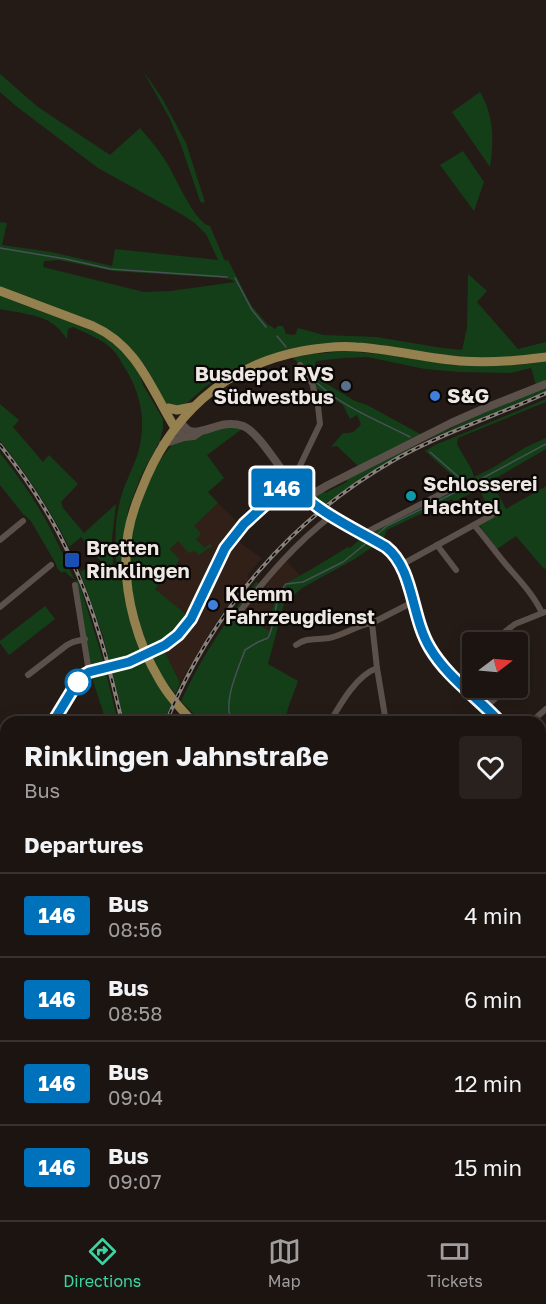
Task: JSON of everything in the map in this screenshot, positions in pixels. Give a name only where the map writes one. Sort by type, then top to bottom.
[{"type":"main road","points":[[0,291],[106,332],[127,349],[177,425]]},
{"type":"main road","points":[[188,716],[159,679],[144,647],[129,594],[126,558],[129,527],[146,477],[165,441],[194,406],[228,379],[241,372],[273,358],[301,351],[354,347],[458,361],[490,362],[546,357]]},
{"type":"main road","points":[[167,411],[194,406]]},
{"type":"main road","points":[[165,441],[167,411]]},
{"type":"street","points":[[153,650],[170,642],[185,628],[225,548],[244,524],[295,476],[320,424],[312,383],[300,365]]},
{"type":"street","points":[[308,500],[321,488],[451,423],[546,384]]},
{"type":"street","points":[[177,425],[196,432],[226,423],[245,427],[256,437],[290,482],[308,500],[394,553],[401,565],[423,635],[435,656],[455,678],[462,682]]},
{"type":"street","points":[[177,425],[184,437]]},
{"type":"street","points":[[165,441],[194,436],[202,431]]},
{"type":"street","points":[[366,535],[462,483]]},
{"type":"street","points":[[401,565],[492,515]]},
{"type":"street","points":[[241,610],[286,556],[331,516]]},
{"type":"street","points":[[0,540],[23,521]]},
{"type":"street","points":[[474,525],[530,592],[544,613],[514,624],[504,632]]},
{"type":"street","points":[[437,544],[456,570]]},
{"type":"street","points":[[0,607],[51,565]]},
{"type":"street","points":[[75,585],[89,672]]},
{"type":"street","points":[[296,645],[302,640],[331,638],[372,623],[413,602]]},
{"type":"street","points":[[372,623],[385,716]]},
{"type":"street","points":[[28,675],[67,645],[85,639]]},
{"type":"street","points":[[118,666],[139,658]]},
{"type":"street","points":[[333,716],[358,681],[365,674],[377,668]]},
{"type":"street","points":[[58,716],[78,681],[89,672],[100,670]]},
{"type":"street","points":[[479,698],[494,716]]},
{"type":"street","points":[[486,707],[496,698]]},
{"type":"street","points":[[0,886],[0,909]]},
{"type":"shaded area","points":[[218,503],[246,530],[236,540],[262,558],[216,622],[180,683],[161,644],[187,615],[155,589],[180,561],[170,549]]},
{"type":"shaded area","points":[[285,560],[300,575],[286,583],[274,596],[269,631],[241,612]]},
{"type":"green space","points":[[143,71],[162,98],[186,143],[205,202],[200,201],[170,119]]},
{"type":"green space","points":[[0,74],[38,107],[110,155],[140,128],[165,160],[192,209],[204,223],[210,226],[224,259],[228,260],[251,305],[268,325],[275,329],[283,326],[286,334],[295,335],[298,328],[324,335],[376,337],[462,350],[467,328],[468,274],[487,291],[477,302],[518,349],[546,342],[546,352],[519,357],[462,358],[364,343],[273,354],[225,374],[205,387],[185,405],[180,407],[168,405],[126,345],[0,289],[0,222],[7,223],[2,245],[51,252],[112,266],[115,249],[218,260],[206,234],[181,214],[98,168],[0,92]],"holes":[[[59,260],[113,271],[224,278],[235,282],[171,291],[144,292],[43,267],[44,261]]]},
{"type":"green space","points":[[480,92],[488,110],[492,128],[490,167],[452,112]]},
{"type":"green space","points":[[463,151],[484,182],[474,211],[440,165]]},
{"type":"green space","points":[[0,295],[101,334],[129,357],[163,419],[160,440],[141,476],[128,510],[122,557],[131,618],[172,703],[166,716],[123,716],[103,636],[80,571],[98,567],[102,575],[109,572],[113,574],[117,570],[118,509],[141,441],[141,408],[134,386],[113,350],[94,337],[73,327],[68,329],[67,339],[57,327],[45,319],[0,309]]},
{"type":"green space","points":[[345,351],[504,365],[546,361],[546,381],[536,385],[531,368],[511,373],[459,372],[425,369],[367,357],[316,361],[312,375],[355,401],[367,405],[422,435],[358,466],[337,446],[331,447],[343,433],[355,430],[361,424],[357,415],[350,419],[343,405],[311,385],[300,365],[292,357]]},
{"type":"green space","points":[[546,387],[546,391],[537,395],[419,443],[481,414]]},
{"type":"green space","points":[[546,399],[546,402],[458,438],[457,445],[474,477],[546,438],[546,449],[491,481],[506,509],[546,486],[546,568],[544,569],[516,536],[497,549],[479,525],[493,517],[479,489],[454,502],[452,499],[387,530],[382,542],[367,534],[462,484],[425,451]]},
{"type":"green space","points":[[0,404],[19,420],[13,427],[43,462],[49,455],[78,484],[61,502],[63,508],[84,533],[116,504],[112,538],[113,569],[107,569],[81,537],[69,547],[38,492],[0,441]]},
{"type":"green space","points":[[225,426],[242,429],[207,455],[224,478],[208,492],[218,503],[194,526],[201,534],[196,539],[204,548],[210,544],[212,546],[199,555],[195,551],[189,553],[178,541],[170,549],[180,560],[155,589],[188,618],[176,633],[161,644],[180,683],[176,694],[154,662],[142,630],[130,576],[131,536],[148,484],[168,449],[173,444]]},
{"type":"green space","points":[[419,444],[365,475],[322,506],[317,503],[316,498],[323,490],[325,493],[347,482],[346,478]]},
{"type":"green space","points":[[0,453],[41,511],[74,580],[57,568],[31,521],[0,485]]},
{"type":"green space","points":[[362,536],[377,544],[302,588],[284,604],[268,664],[298,681],[286,716],[195,716],[181,701],[215,639],[256,582],[262,585],[241,612],[269,631],[271,623],[268,616],[273,607],[274,596],[286,583],[356,543]]},
{"type":"green space","points":[[78,580],[101,653],[117,716],[104,716],[92,678],[97,673],[95,667],[91,667],[76,581]]},
{"type":"green space","points":[[45,606],[55,619],[9,655],[0,641]]},
{"type":"waterway","points":[[0,248],[110,269],[227,277]]},
{"type":"waterway","points":[[235,278],[252,310],[266,327]]},
{"type":"waterway","points":[[277,336],[286,347]]},
{"type":"waterway","points":[[306,369],[317,383],[339,400],[410,437]]},
{"type":"waterway","points":[[375,536],[387,526],[546,444]]},
{"type":"waterway","points":[[430,452],[461,479]]},
{"type":"waterway","points":[[230,716],[230,696],[245,650],[268,638],[279,596],[286,584],[303,582],[343,562],[369,541]]},
{"type":"tunnel","points":[[100,670],[119,666]]},
{"type":"railway","points":[[169,716],[185,681],[231,605],[289,539],[322,510],[358,483],[414,449],[546,393]]},
{"type":"railway","points":[[0,445],[48,514],[80,578],[101,639],[121,716]]},
{"type":"bus line","name":"146","points":[[57,716],[84,675],[129,662],[170,642],[182,632],[191,619],[225,548],[244,524],[290,482],[315,506],[394,553],[404,570],[419,624],[428,645],[441,664],[494,716]]},
{"type":"place","name":"Busdepot RVS Südwestbus","points":[[346,386]]},
{"type":"place","name":"S&G","points":[[435,396]]},
{"type":"place","name":"Schlosserei Hachtel","points":[[411,496]]},
{"type":"place","name":"Bretten Rinklingen","points":[[72,560]]},
{"type":"place","name":"Klemm Fahrzeugdienst","points":[[213,605]]}]
